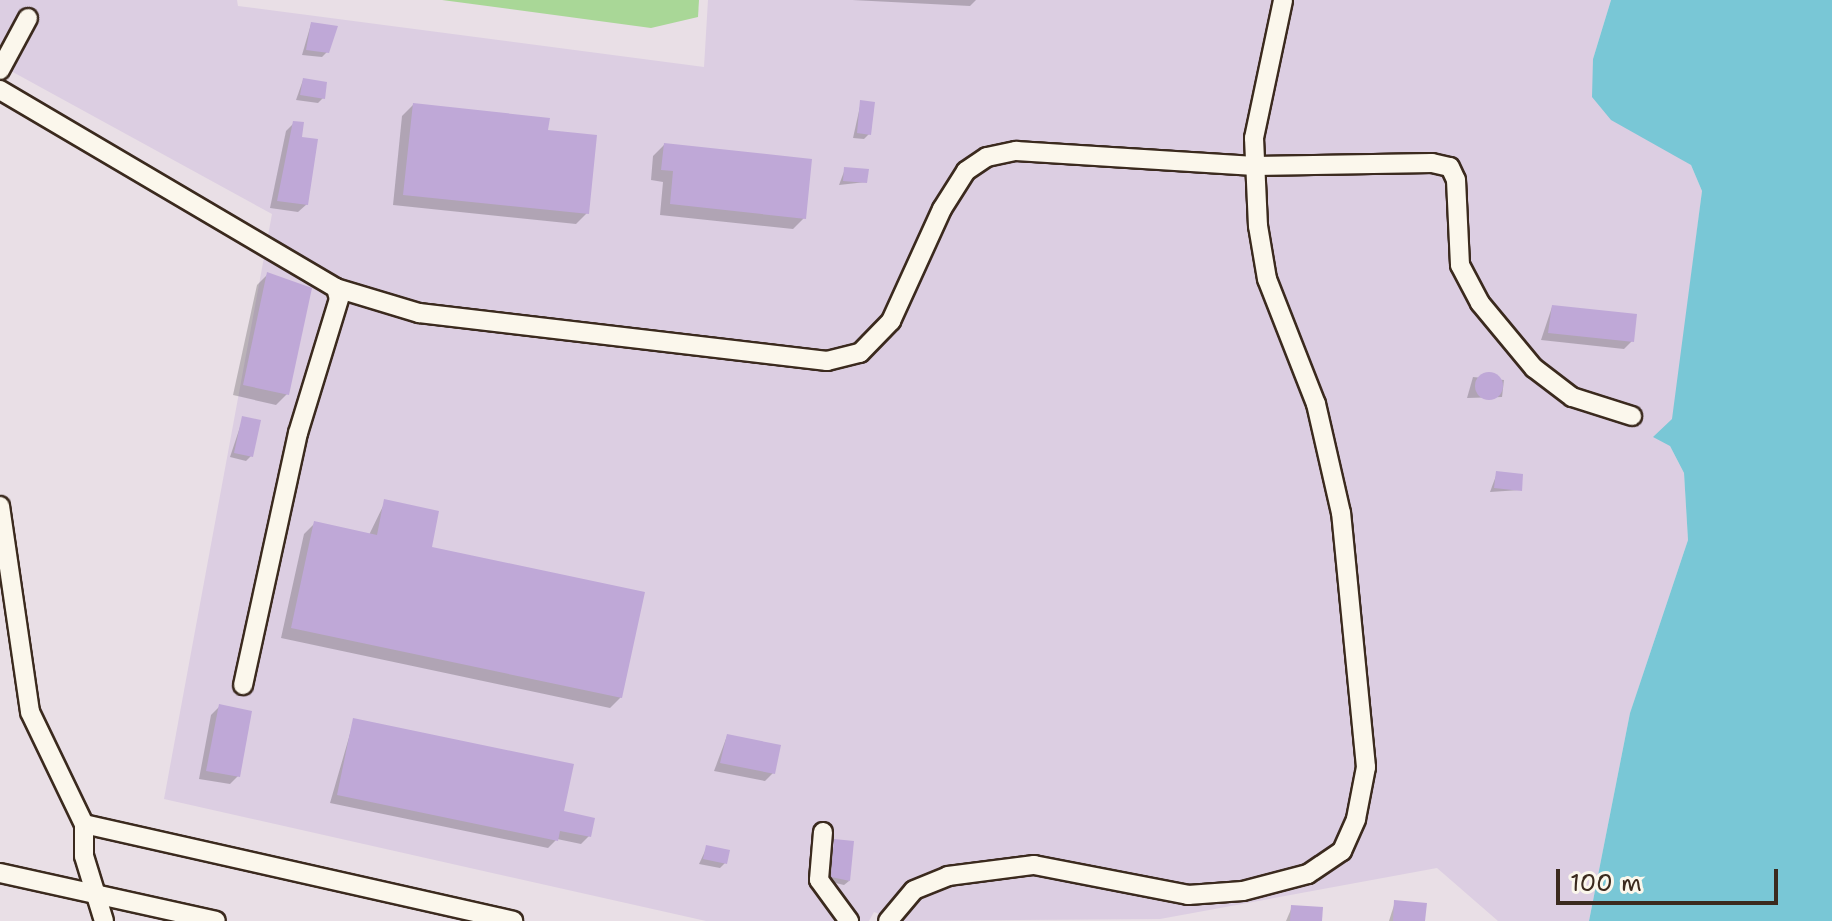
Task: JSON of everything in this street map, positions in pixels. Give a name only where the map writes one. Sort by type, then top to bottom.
[{"type":"street","points":[[888,921],[914,890],[948,876],[1034,865],[1188,895],[1308,874],[1342,851],[1366,767],[1341,513],[1316,404],[1267,279],[1255,166],[1265,71],[1283,0]]},
{"type":"street","points":[[0,70],[28,18]]},
{"type":"street","points":[[0,90],[336,288],[419,313],[827,361],[860,353],[891,321],[942,209],[966,171],[987,157],[1016,151],[1255,166],[1450,167],[1460,265],[1480,303],[1534,368],[1572,397],[1632,416]]},
{"type":"street","points":[[243,685],[298,433],[339,299],[336,288]]},
{"type":"street","points":[[0,506],[30,712],[84,824],[84,856],[104,921]]},
{"type":"street","points":[[84,824],[513,921]]},
{"type":"street","points":[[823,832],[819,880],[849,921]]},
{"type":"street","points":[[0,873],[216,921]]},
{"type":"shaded area","points":[[0,0],[237,0],[238,6],[704,67],[708,0],[1611,0],[1593,59],[1663,147],[1691,165],[1702,191],[1670,446],[1684,473],[1688,540],[1630,713],[1589,921],[1498,921],[1437,868],[1160,919],[898,921],[874,912],[869,921],[706,921],[164,799],[272,214],[0,65]]},
{"type":"green space","points":[[442,0],[699,0],[698,17],[651,28]]},
{"type":"water","points":[[1611,0],[1832,0],[1832,921],[1589,921],[1630,713],[1688,540],[1684,473],[1670,446],[1653,437],[1672,419],[1702,191],[1691,165],[1611,120],[1592,97],[1593,59]]},
{"type":"building","points":[[311,22],[338,26],[329,53],[306,50]]},
{"type":"building","points":[[303,78],[327,82],[325,99],[300,95]]},
{"type":"building","points":[[860,100],[875,102],[871,135],[857,133]]},
{"type":"building","points":[[413,103],[550,118],[548,130],[597,135],[589,214],[403,195]]},
{"type":"building","points":[[293,121],[304,122],[302,137],[318,139],[308,205],[277,201]]},
{"type":"building","points":[[664,143],[812,159],[806,219],[670,204],[673,171],[661,170]]},
{"type":"building","points":[[844,167],[869,169],[867,183],[843,181]]},
{"type":"building","points":[[267,272],[312,288],[289,395],[243,385]]},
{"type":"building","points":[[1552,305],[1637,314],[1634,342],[1548,333]]},
{"type":"building","points":[[1489,372],[1499,376],[1503,386],[1499,396],[1489,400],[1479,396],[1475,386],[1479,376]]},
{"type":"building","points":[[242,416],[261,420],[253,457],[234,453]]},
{"type":"building","points":[[1496,471],[1523,474],[1522,491],[1494,488]]},
{"type":"building","points":[[384,499],[439,511],[432,547],[645,592],[622,698],[291,628],[314,521],[377,535]]},
{"type":"building","points":[[219,704],[252,711],[240,777],[206,771]]},
{"type":"building","points":[[353,718],[574,764],[564,811],[595,818],[591,837],[560,831],[558,841],[337,795]]},
{"type":"building","points":[[727,734],[781,745],[775,774],[720,763]]},
{"type":"building","points":[[834,839],[854,841],[850,881],[831,877]]},
{"type":"building","points":[[706,845],[730,850],[727,864],[703,859]]},
{"type":"building","points":[[1394,900],[1427,903],[1425,921],[1393,921]]},
{"type":"building","points":[[1291,905],[1323,907],[1322,921],[1290,921]]}]
